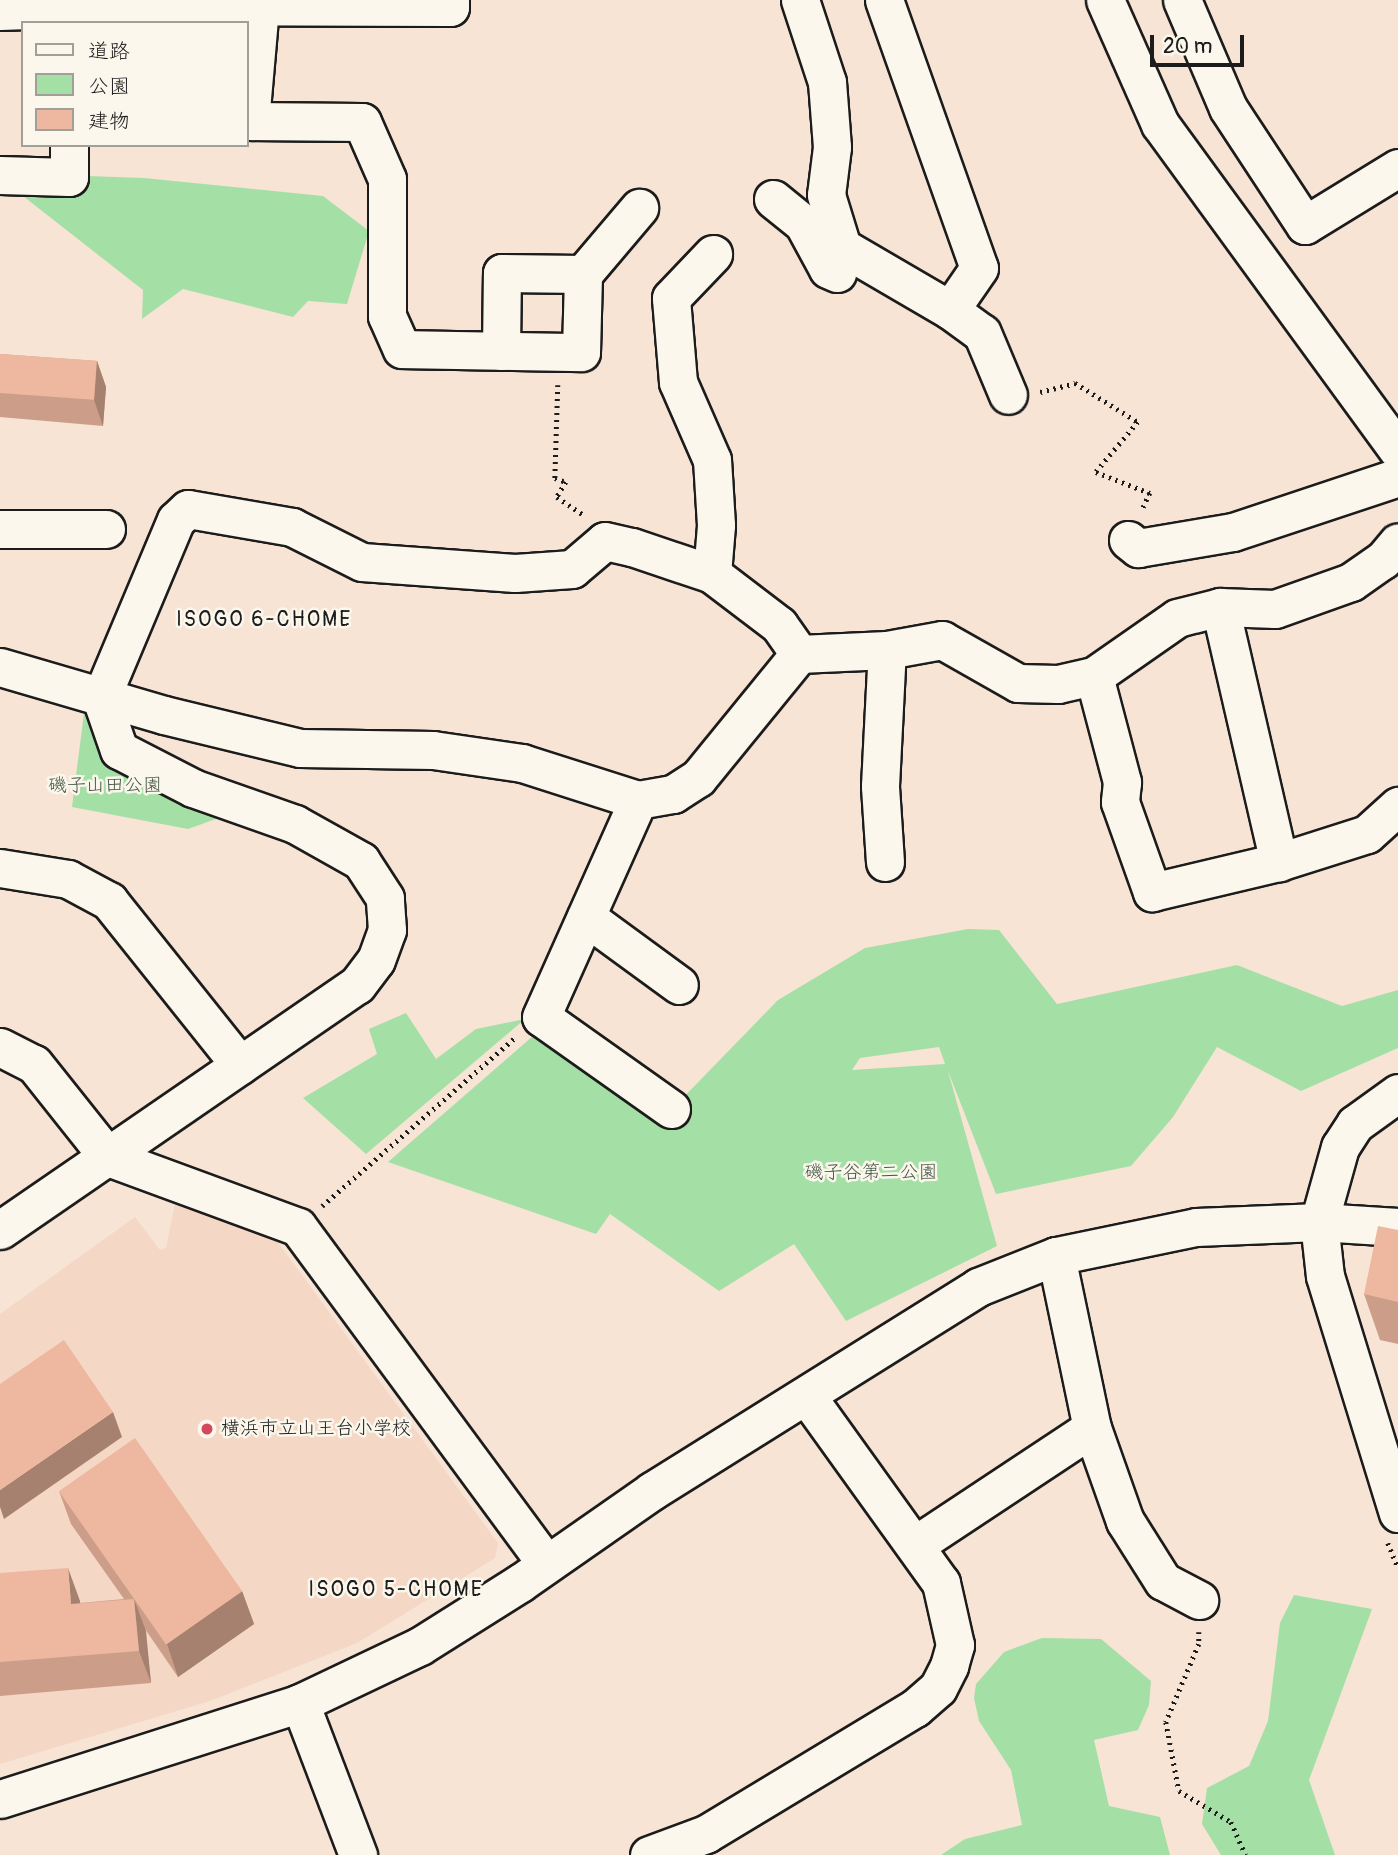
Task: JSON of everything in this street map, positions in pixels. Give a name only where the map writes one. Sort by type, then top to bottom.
[{"type":"street","points":[[0,11],[139,3],[450,7],[450,0]]},
{"type":"street","points":[[800,0],[827,82],[831,116],[828,212],[842,247],[899,278],[982,333],[1008,395]]},
{"type":"street","points":[[884,0],[979,268],[950,310]]},
{"type":"street","points":[[1105,0],[1160,124],[1398,450]]},
{"type":"street","points":[[1182,0],[1228,108],[1305,225],[1398,168]]},
{"type":"street","points":[[281,4],[248,121],[362,122],[387,180],[387,316],[402,349],[581,352],[583,274],[639,208]]},
{"type":"street","points":[[0,175],[69,177],[69,147]]},
{"type":"street","points":[[773,199],[803,223],[828,269],[853,281],[899,278]]},
{"type":"street","points":[[712,575],[716,525],[712,460],[678,382],[671,298],[713,254]]},
{"type":"street","points":[[501,351],[502,273],[583,274]]},
{"type":"street","points":[[1128,540],[1138,548],[1233,532],[1398,477]]},
{"type":"street","points":[[0,1230],[357,985],[376,960],[387,930],[385,898],[362,861],[326,839],[192,788],[119,750],[101,698],[176,520],[188,509],[292,527],[362,562],[515,573],[572,569],[605,541],[681,561],[712,575],[779,625],[799,654]]},
{"type":"street","points":[[0,528],[106,529]]},
{"type":"street","points":[[0,667],[101,698],[300,748],[433,750],[522,763],[638,800],[673,794],[698,778],[799,654],[887,650],[942,640],[1018,683],[1058,684],[1094,676],[1177,618],[1220,607],[1275,609],[1350,582],[1383,560],[1398,542]]},
{"type":"street","points":[[1220,607],[1279,862]]},
{"type":"street","points":[[885,862],[880,786],[887,650]]},
{"type":"street","points":[[1094,676],[1122,782],[1120,802],[1152,892],[1279,862],[1367,834],[1398,806]]},
{"type":"street","points":[[638,800],[541,1017],[671,1109]]},
{"type":"street","points":[[0,868],[68,878],[109,901],[240,1065]]},
{"type":"street","points":[[586,917],[679,985]]},
{"type":"street","points":[[0,1047],[34,1063],[108,1157],[298,1227],[546,1563]]},
{"type":"street","points":[[1391,1522],[1325,1276],[1319,1222],[1340,1147],[1355,1124],[1398,1093]]},
{"type":"street","points":[[0,1799],[300,1703],[420,1646],[806,1395],[978,1287],[1056,1256],[1196,1227],[1319,1222],[1398,1227]]},
{"type":"street","points":[[1056,1256],[1092,1428],[1125,1521],[1163,1581],[1199,1600]]},
{"type":"street","points":[[649,1855],[706,1834],[915,1708],[937,1688],[955,1645],[953,1625],[941,1583],[806,1395]]},
{"type":"street","points":[[915,1545],[1092,1428]]},
{"type":"street","points":[[300,1703],[358,1855]]},
{"type":"path","points":[[560,352],[555,478],[566,482],[557,497],[584,514],[581,526]]},
{"type":"path","points":[[1008,395],[1020,398],[1075,383],[1138,422],[1096,472],[1150,493],[1128,540]]},
{"type":"path","points":[[298,1227],[522,1031]]},
{"type":"path","points":[[1391,1522],[1398,1568]]},
{"type":"path","points":[[1199,1600],[1199,1644],[1166,1722],[1179,1791],[1231,1822],[1246,1855]]},
{"type":"shaded area","name":"横浜市立山王台小学校","points":[[175,1204],[277,1241],[498,1543],[495,1558],[357,1643],[210,1701],[0,1764],[0,1314],[135,1217],[160,1250],[166,1248]]},
{"type":"green space","points":[[0,173],[144,178],[323,196],[369,231],[347,304],[308,301],[293,317],[183,289],[142,319],[143,290],[0,178]]},
{"type":"green space","name":"磯子山田公園","points":[[84,713],[104,754],[227,815],[188,829],[72,807]]},
{"type":"green space","name":"磯子谷第二公園","points":[[968,929],[999,930],[1057,1004],[1237,965],[1342,1006],[1398,990],[1398,1048],[1301,1091],[1217,1047],[1173,1117],[1131,1166],[996,1194],[948,1071],[997,1246],[846,1321],[794,1244],[719,1291],[610,1214],[596,1234],[388,1162],[541,1029],[676,1105],[778,1000],[865,948]],"holes":[[[939,1047],[945,1064],[852,1070],[860,1058]]]},
{"type":"green space","points":[[406,1013],[436,1059],[476,1029],[525,1019],[366,1154],[303,1098],[377,1054],[369,1029]]},
{"type":"green space","points":[[1294,1595],[1372,1609],[1309,1780],[1335,1855],[1221,1855],[1202,1824],[1207,1788],[1249,1766],[1268,1721],[1280,1623]]},
{"type":"green space","points":[[1042,1638],[1101,1639],[1151,1681],[1149,1705],[1138,1730],[1094,1740],[1109,1806],[1160,1817],[1170,1855],[941,1855],[965,1839],[1022,1825],[1011,1770],[979,1721],[974,1698],[976,1684],[1004,1652]]},
{"type":"building","points":[[0,354],[97,361],[94,400],[0,393]]},
{"type":"building","points":[[1378,1226],[1398,1230],[1398,1302],[1364,1294]]},
{"type":"building","points":[[64,1340],[113,1412],[0,1490],[0,1384]]},
{"type":"building","points":[[135,1438],[242,1591],[166,1645],[59,1491]]},
{"type":"building","points":[[68,1568],[71,1604],[134,1599],[139,1651],[0,1662],[0,1573]]},
{"type":"place","name":"横浜市立山王台小学校","points":[[207,1429]]},
{"type":"district","name":"ISOGO 6-CHOME","points":[[264,620]]},
{"type":"district","name":"ISOGO 5-CHOME","points":[[396,1590]]}]
